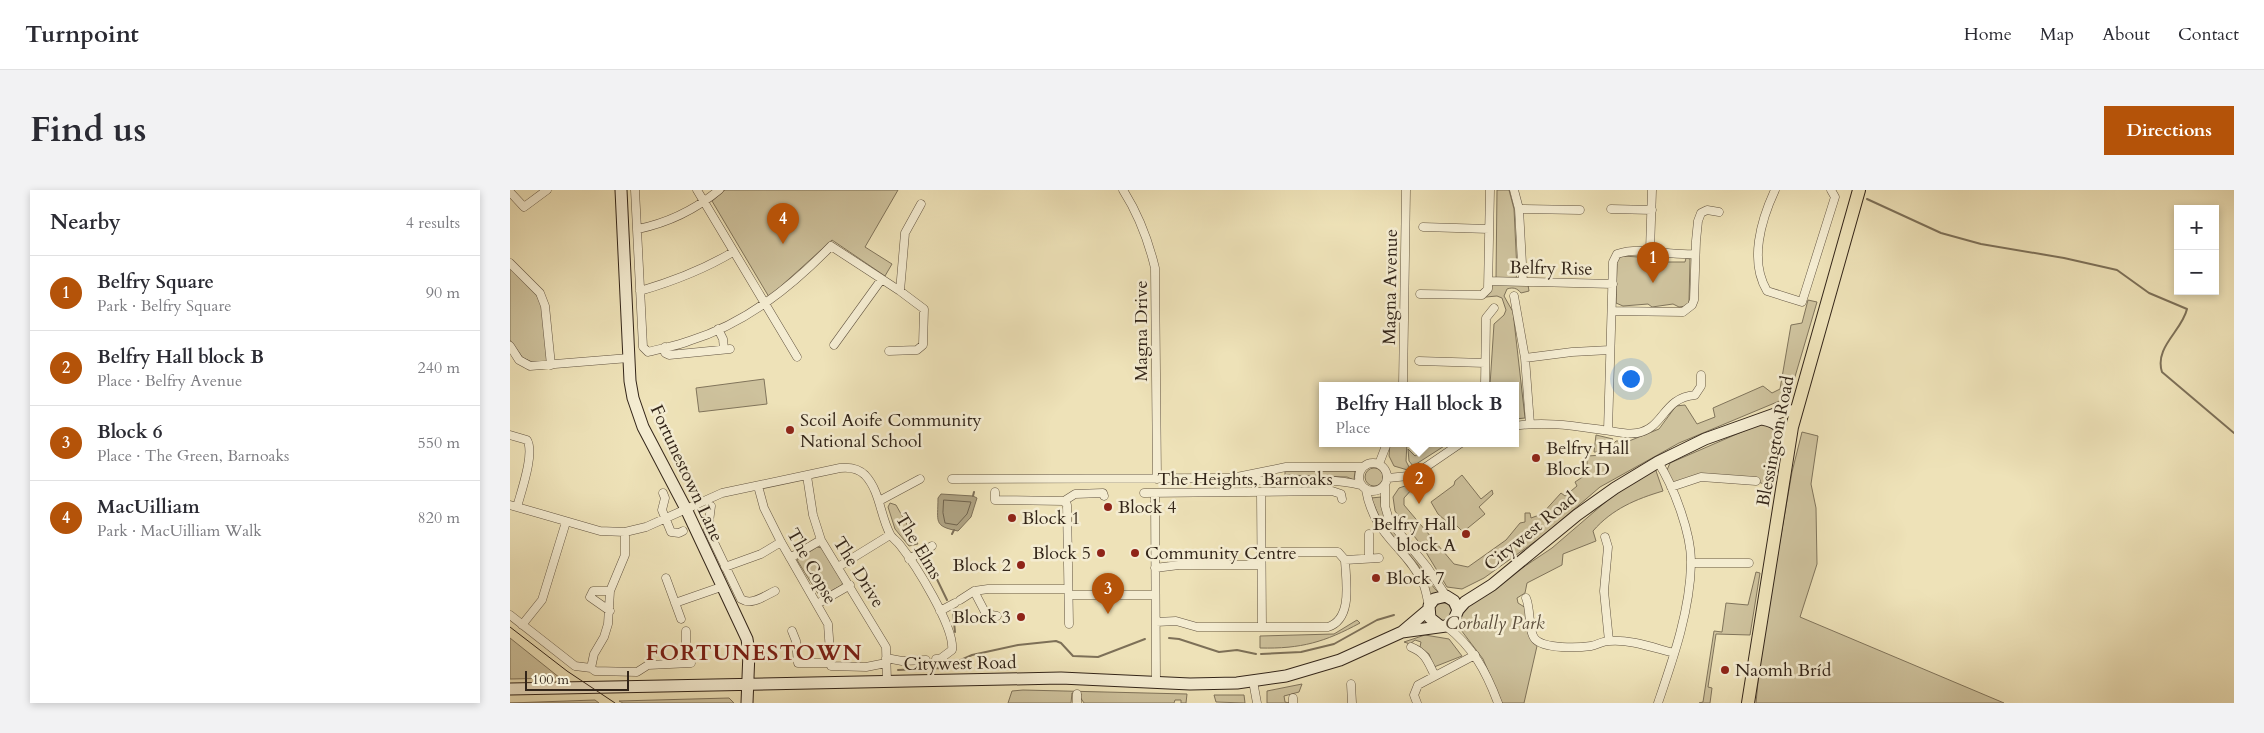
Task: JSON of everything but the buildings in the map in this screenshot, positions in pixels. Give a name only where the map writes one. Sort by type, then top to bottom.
[{"type":"main road","name":"Blessington Road","points":[[1748,703],[1796,412],[1860,190]]},
{"type":"street","points":[[510,192],[524,207],[547,190]]},
{"type":"street","name":"Fortunestown Lane","points":[[621,190],[629,358],[633,398],[639,417],[686,509],[747,639],[750,652],[747,703]]},
{"type":"street","points":[[635,190],[643,347],[648,352],[690,341],[718,329],[765,304],[817,262],[831,246],[924,309],[924,342],[917,350],[889,351]]},
{"type":"street","points":[[697,190],[797,357]]},
{"type":"street","points":[[638,229],[655,226],[672,219],[718,190]]},
{"type":"street","name":"Magna Drive","points":[[1123,190],[1138,215],[1147,236],[1156,268],[1157,479]]},
{"type":"street","name":"Magna Avenue","points":[[1403,382],[1406,190]]},
{"type":"street","points":[[1420,294],[1482,295],[1488,289],[1490,190]]},
{"type":"street","points":[[1514,190],[1519,209],[1523,282]]},
{"type":"street","points":[[1650,250],[1652,190]]},
{"type":"street","points":[[1775,190],[1764,214],[1758,262],[1760,279],[1767,291],[1802,302],[1835,197],[1830,190]]},
{"type":"street","points":[[900,291],[905,233],[921,204]]},
{"type":"street","points":[[1519,209],[1580,210]]},
{"type":"street","points":[[1611,209],[1652,210]]},
{"type":"street","points":[[1612,311],[1683,312],[1689,309],[1694,300],[1694,254],[1698,221],[1702,213],[1707,210],[1719,212]]},
{"type":"street","points":[[1422,227],[1489,229]]},
{"type":"street","points":[[1608,430],[1613,262],[1617,254],[1650,250],[1663,254],[1694,254]]},
{"type":"street","points":[[640,291],[674,282],[733,252]]},
{"type":"street","points":[[510,263],[540,293],[545,306],[551,365]]},
{"type":"street","points":[[834,345],[881,280]]},
{"type":"street","name":"Belfry Rise","points":[[1489,282],[1612,284]]},
{"type":"street","points":[[1514,296],[1525,358],[1530,424]]},
{"type":"street","points":[[1485,382],[1486,318],[1494,308]]},
{"type":"street","points":[[665,347],[666,353],[669,356],[727,349],[718,329]]},
{"type":"street","points":[[510,346],[519,360],[530,366],[629,358]]},
{"type":"street","points":[[1525,358],[1572,352],[1610,350]]},
{"type":"street","points":[[1419,361],[1485,363]]},
{"type":"street","points":[[1519,425],[1530,424],[1572,426],[1626,434],[1639,433],[1650,428],[1660,420],[1674,401],[1685,396],[1695,395],[1701,386],[1701,375]]},
{"type":"street","name":"Citywest Road","points":[[510,689],[1061,678],[1221,684],[1286,676],[1340,660],[1402,632],[1450,620],[1482,591],[1598,499],[1658,462],[1705,439],[1786,410],[1796,412]]},
{"type":"street","points":[[1761,419],[1774,421],[1782,428],[1786,442],[1787,458]]},
{"type":"street","points":[[510,435],[527,440],[529,446],[526,475],[514,506]]},
{"type":"street","points":[[1379,464],[1385,447]]},
{"type":"street","points":[[1388,478],[1417,473],[1455,447]]},
{"type":"street","points":[[1658,462],[1671,487],[1684,522],[1691,563],[1687,600],[1674,653],[1658,703]]},
{"type":"street","points":[[1230,478],[1286,467],[1363,467],[1371,463],[1379,464],[1385,470],[1388,478],[1384,486],[1385,506],[1389,520],[1427,567],[1448,597],[1457,605],[1450,620]]},
{"type":"street","points":[[1363,467],[1359,474],[1372,516],[1417,573],[1423,584],[1430,618],[1450,620]]},
{"type":"street","name":"The Elms","points":[[514,506],[600,530],[625,532],[646,527],[722,493],[840,468],[854,468],[865,475],[879,501],[880,511],[890,535],[909,559],[948,625],[952,647],[948,653],[936,659]]},
{"type":"street","name":"The Drive","points":[[807,476],[812,515],[821,540],[886,647],[886,682]]},
{"type":"street","points":[[1671,487],[1701,477],[1756,481]]},
{"type":"street","points":[[879,501],[920,478]]},
{"type":"street","points":[[952,480],[1230,478],[1264,481],[1323,480],[1374,492],[1384,486]]},
{"type":"street","name":"The Copse","points":[[758,486],[764,508],[781,542],[828,624],[829,663]]},
{"type":"street","name":"The Heights, Barnoaks","points":[[1144,493],[1332,491],[1341,494],[1342,499]]},
{"type":"street","points":[[995,492],[995,500],[1064,501],[1075,494],[1103,493],[1104,496]]},
{"type":"street","points":[[1261,492],[1262,627]]},
{"type":"street","points":[[663,493],[665,498],[662,510],[671,532],[679,533],[684,531]]},
{"type":"street","points":[[1154,493],[1156,681]]},
{"type":"street","points":[[1064,501],[1067,505],[1069,624]]},
{"type":"street","points":[[711,506],[708,530],[741,599],[746,602],[752,602],[775,590]]},
{"type":"street","points":[[522,625],[542,600],[566,522]]},
{"type":"street","points":[[591,668],[594,654],[606,631],[610,611],[610,591],[625,555],[625,532]]},
{"type":"street","points":[[1369,534],[1369,558]]},
{"type":"street","points":[[838,566],[890,535]]},
{"type":"street","points":[[1605,537],[1608,547],[1604,591],[1609,641]]},
{"type":"street","points":[[790,558],[821,540]]},
{"type":"street","points":[[725,568],[761,554],[781,542]]},
{"type":"street","points":[[909,559],[932,546]]},
{"type":"street","points":[[1156,622],[1176,621],[1197,627],[1328,627],[1334,625],[1342,618],[1345,608],[1345,560],[1338,552],[1261,552]]},
{"type":"street","points":[[1345,560],[1379,558]]},
{"type":"street","points":[[1691,563],[1748,563]]},
{"type":"street","points":[[1156,568],[1179,565],[1262,565]]},
{"type":"street","points":[[666,578],[681,619]]},
{"type":"street","points":[[817,604],[850,585]]},
{"type":"street","points":[[675,603],[721,587]]},
{"type":"street","points":[[610,591],[593,591],[590,596],[610,611]]},
{"type":"street","points":[[940,611],[974,591],[1155,595]]},
{"type":"street","points":[[974,591],[986,614],[997,616]]},
{"type":"street","name":"Citywest Road","points":[[1448,597],[1482,591]]},
{"type":"street","points":[[1428,608],[1434,599],[1448,597]]},
{"type":"street","points":[[1526,598],[1529,605],[1532,633],[1540,643],[1548,646],[1580,647],[1593,646],[1609,641],[1628,642],[1674,653]]},
{"type":"street","name":"Citywest Road","points":[[1402,632],[1428,608]]},
{"type":"street","points":[[510,615],[574,666],[591,668],[596,672],[637,672],[648,665],[689,663],[686,631]]},
{"type":"street","points":[[1450,620],[1476,655],[1498,703]]},
{"type":"street","points":[[792,631],[796,641],[798,662],[829,663],[834,667],[866,667],[886,660],[926,660]]},
{"type":"street","points":[[1411,647],[1419,650],[1426,656],[1435,676]]},
{"type":"street","points":[[1417,703],[1414,695],[1418,685],[1476,655]]},
{"type":"street","points":[[1253,681],[1257,703]]},
{"type":"street","points":[[1351,684],[1352,703]]},
{"type":"street","points":[[1076,694],[1076,703]]},
{"type":"green space","points":[[725,190],[898,190],[865,247],[892,264],[885,276],[832,240],[769,297],[712,201]]},
{"type":"green space","points":[[1497,190],[1509,190],[1514,209],[1516,280],[1528,285],[1529,291],[1521,293],[1516,289],[1509,288],[1504,296],[1513,312],[1525,418],[1519,419],[1519,382],[1490,382],[1494,324],[1504,315],[1506,310],[1502,298],[1497,296],[1486,297],[1496,279]]},
{"type":"green space","points":[[1649,253],[1664,257],[1665,262],[1685,262],[1686,258],[1690,259],[1689,302],[1686,306],[1679,307],[1673,304],[1652,307],[1648,304],[1623,306],[1616,303],[1617,260],[1622,256],[1639,257]]},
{"type":"green space","points":[[510,264],[534,290],[543,308],[547,361],[532,362],[523,358],[510,340]]},
{"type":"green space","points":[[1808,300],[1817,302],[1789,397],[1679,443],[1600,487],[1544,535],[1484,578],[1462,589],[1447,587],[1424,549],[1395,511],[1393,497],[1399,488],[1411,484],[1413,488],[1404,498],[1404,505],[1454,564],[1468,567],[1506,540],[1520,523],[1525,522],[1525,513],[1530,513],[1531,518],[1542,514],[1561,493],[1565,496],[1577,486],[1575,482],[1587,474],[1587,456],[1603,455],[1616,441],[1629,441],[1659,429],[1676,406],[1685,405],[1697,424],[1715,417],[1713,408],[1763,386],[1772,393],[1780,389],[1791,325],[1802,323]]},
{"type":"green space","points":[[764,379],[767,404],[699,412],[696,388]]},
{"type":"green space","points":[[1760,424],[1773,426],[1783,436],[1775,481],[1770,486],[1758,482],[1701,479],[1674,487],[1667,470],[1670,463]]},
{"type":"green space","points":[[1802,432],[1818,436],[1811,484],[1816,508],[1817,564],[1800,617],[2004,703],[1756,703],[1761,650],[1792,472]]},
{"type":"green space","points":[[1596,435],[1613,439],[1602,452],[1594,452]]},
{"type":"green space","points":[[1390,447],[1407,447],[1406,461],[1411,471],[1394,466],[1389,456]]},
{"type":"green space","points":[[1417,447],[1443,447],[1413,466],[1409,461],[1408,449],[1415,456],[1418,454]]},
{"type":"green space","points":[[1374,468],[1380,471],[1383,477],[1380,483],[1374,486],[1368,483],[1365,477],[1368,471]]},
{"type":"green space","name":"Corbally Park","points":[[1655,468],[1663,491],[1634,501],[1616,511],[1593,531],[1596,541],[1563,554],[1562,565],[1527,583],[1525,593],[1517,598],[1518,603],[1526,608],[1530,639],[1537,646],[1524,703],[1502,703],[1483,659],[1461,630],[1458,621],[1461,609],[1552,548],[1616,493]]},
{"type":"green space","points":[[1285,471],[1355,471],[1354,480],[1347,477],[1285,475]]},
{"type":"green space","points":[[1462,475],[1481,499],[1492,490],[1493,494],[1479,507],[1485,514],[1463,532],[1455,524],[1448,527],[1444,523],[1446,521],[1438,514],[1431,502],[1454,485],[1455,481]]},
{"type":"green space","points":[[1381,497],[1382,507],[1389,524],[1419,562],[1438,592],[1430,597],[1426,580],[1418,565],[1382,523],[1371,498]]},
{"type":"green space","points":[[890,503],[896,505],[918,544],[909,546],[895,529],[888,507]]},
{"type":"green space","points":[[817,547],[822,548],[843,581],[842,585],[820,597],[797,560]]},
{"type":"green space","points":[[1756,572],[1760,573],[1750,635],[1716,634],[1708,687],[1712,688],[1710,703],[1699,703],[1703,702],[1714,631],[1722,632],[1726,603],[1748,605]]},
{"type":"green space","points":[[1443,603],[1449,606],[1452,612],[1449,618],[1443,621],[1437,618],[1434,612],[1437,606]]},
{"type":"green space","points":[[1357,620],[1360,623],[1324,640],[1300,646],[1260,648],[1260,636],[1334,634]]},
{"type":"green space","points":[[1425,635],[1449,639],[1462,656],[1434,667],[1429,654],[1420,647],[1421,642],[1415,640],[1410,644],[1404,642]]},
{"type":"green space","points":[[510,638],[560,678],[510,679]]},
{"type":"green space","points":[[1302,684],[1299,692],[1284,696],[1285,702],[1289,703],[1267,703],[1267,691]]},
{"type":"green space","points":[[1012,691],[1187,694],[1186,703],[1181,703],[1181,700],[1175,700],[1174,703],[1084,703],[1080,697],[1081,694],[1072,693],[1071,703],[1008,703]]},
{"type":"green space","points":[[1214,695],[1244,695],[1245,703],[1216,702]]},
{"type":"green space","points":[[729,698],[734,703],[623,703],[619,701]]},
{"type":"green space","points":[[595,700],[599,703],[510,703]]},
{"type":"water","points":[[941,494],[973,496],[977,498],[971,517],[958,531],[944,527],[939,522],[938,498]]},
{"type":"waterway","points":[[1867,199],[1941,233],[1981,244],[2064,258],[2117,270],[2149,293],[2187,309],[2180,325],[2165,347],[2161,363],[2162,372],[2234,433]]},
{"type":"waterway","points":[[973,496],[974,492]]},
{"type":"waterway","points":[[952,534],[954,530]]},
{"type":"waterway","points":[[932,569],[947,600]]},
{"type":"waterway","points":[[953,612],[955,632]]},
{"type":"waterway","points":[[1261,654],[1301,652],[1334,644],[1377,620],[1394,615]]},
{"type":"waterway","points":[[1169,638],[1179,639],[1219,652],[1237,650],[1256,654]]},
{"type":"waterway","points":[[898,670],[943,668],[972,655],[1018,645],[1056,641],[1061,643],[1073,656],[1098,657],[1145,639]]},
{"type":"tram line","points":[[510,627],[567,671],[615,703]]},
{"type":"place","name":"MacUilliam","points":[[783,244]]},
{"type":"place","name":"Belfry Square","points":[[1653,283]]},
{"type":"place","name":"Scoil Aoife Community National School","points":[[790,430]]},
{"type":"place","name":"Belfry Hall Block D","points":[[1536,458]]},
{"type":"place","name":"Belfry Hall block B","points":[[1419,504]]},
{"type":"place","name":"Block 4","points":[[1108,507]]},
{"type":"place","name":"Block 1","points":[[1012,518]]},
{"type":"place","name":"Belfry Hall block A","points":[[1466,534]]},
{"type":"place","name":"Block 5","points":[[1101,553]]},
{"type":"place","name":"Community Centre","points":[[1135,553]]},
{"type":"place","name":"Block 2","points":[[1021,565]]},
{"type":"place","name":"Block 7","points":[[1376,578]]},
{"type":"place","name":"Block 6","points":[[1108,614]]},
{"type":"place","name":"Block 3","points":[[1021,617]]},
{"type":"place","name":"Naomh Bríd","points":[[1725,670]]},
{"type":"district","name":"FORTUNESTOWN","points":[[754,652]]}]
